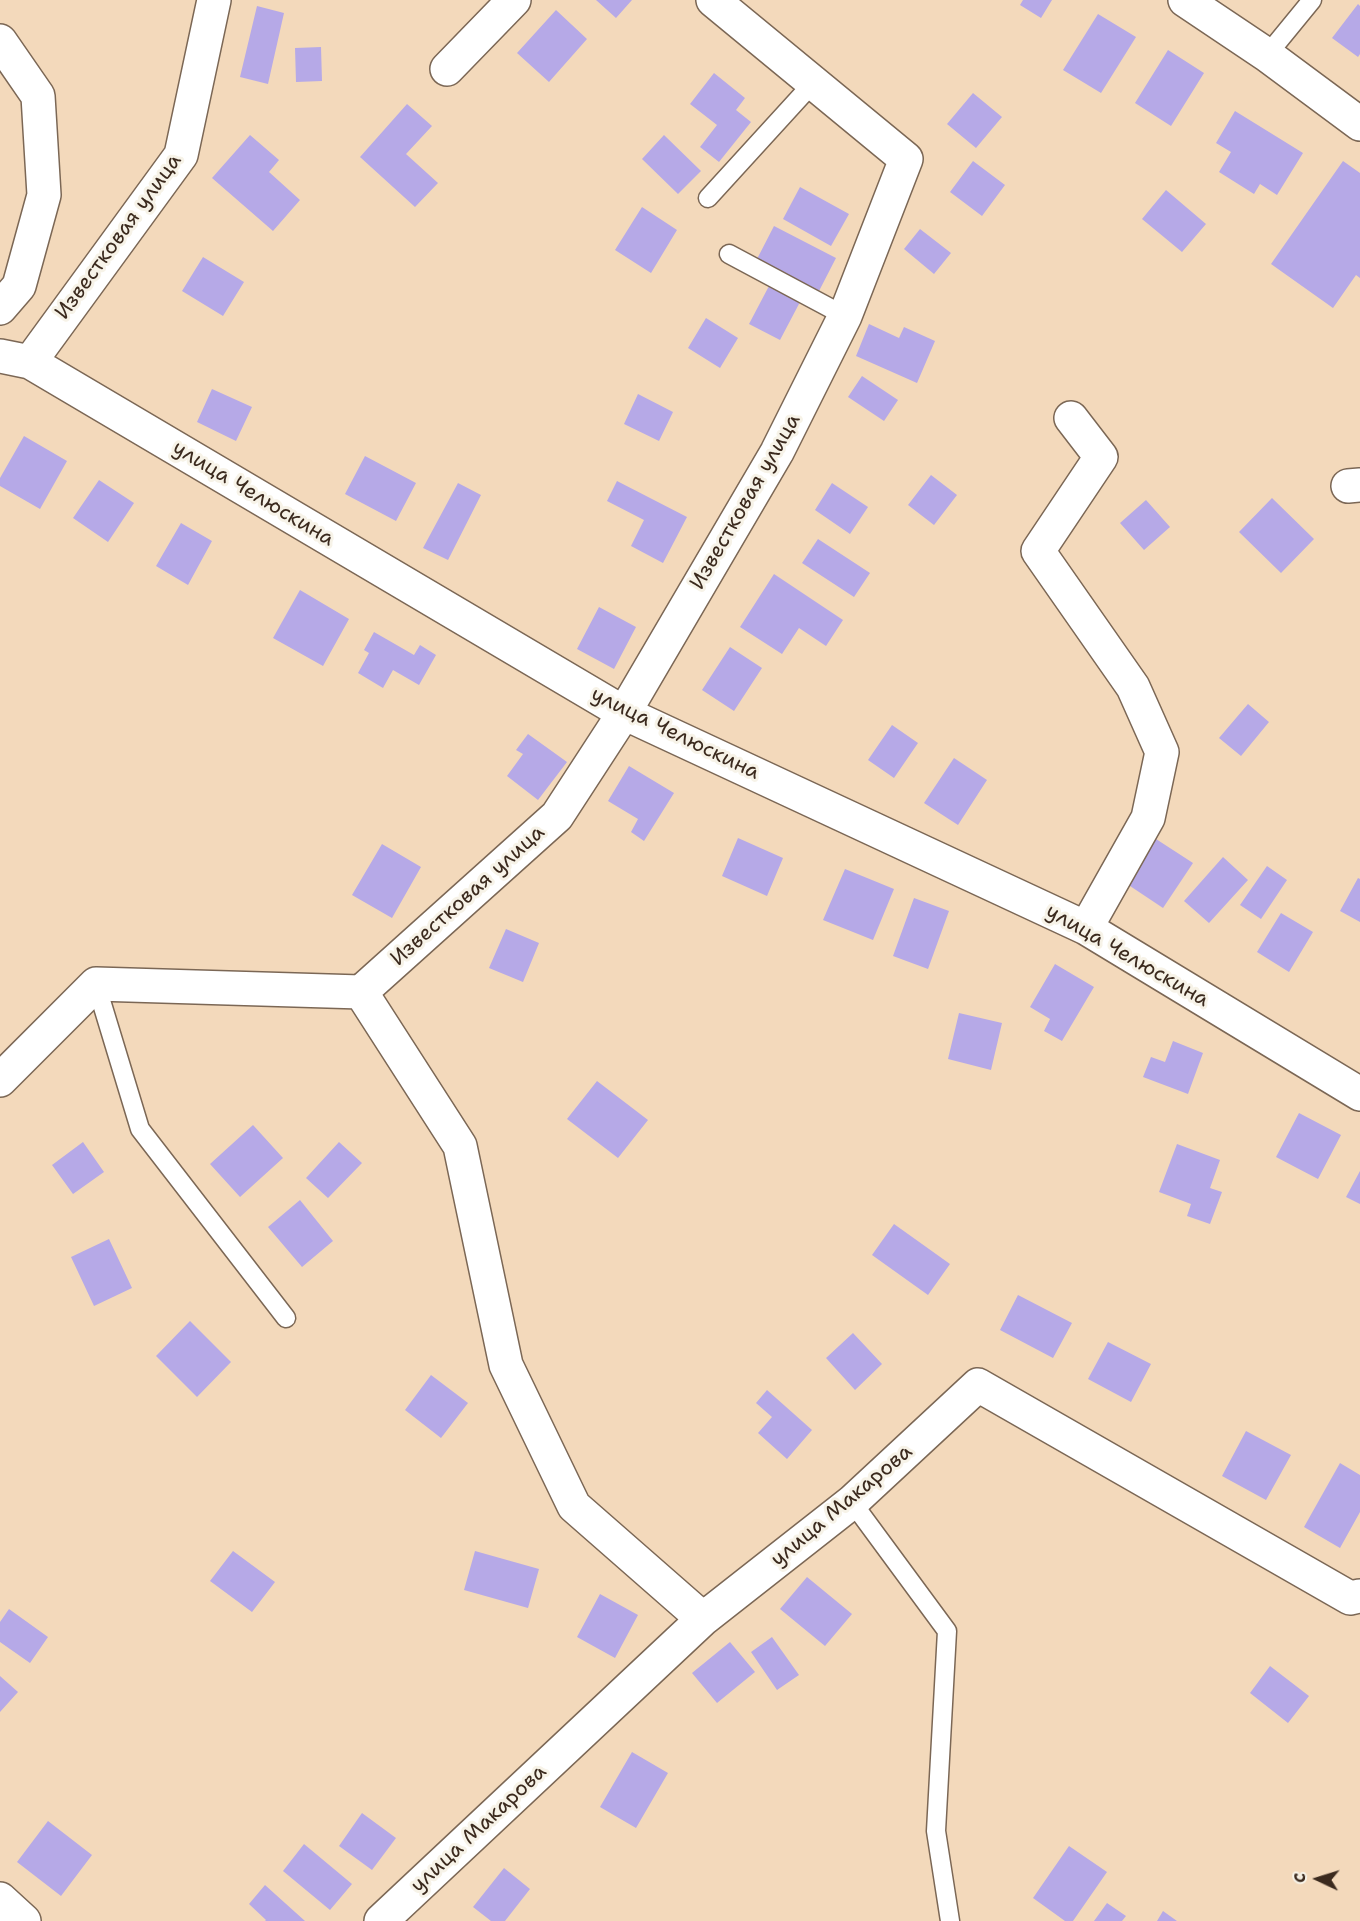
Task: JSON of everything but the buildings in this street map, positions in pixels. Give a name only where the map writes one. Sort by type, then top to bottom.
[{"type":"street","name":"Известковая улица","points":[[15,359],[182,155],[214,0]]},
{"type":"street","points":[[447,69],[514,0]]},
{"type":"street","name":"Известковая улица","points":[[361,992],[557,816],[624,713],[777,452],[845,316],[906,159],[713,0]]},
{"type":"street","points":[[1185,0],[1267,55],[1360,124]]},
{"type":"street","points":[[0,41],[38,96],[44,195],[19,286],[0,308]]},
{"type":"street","name":"улица Челюскина","points":[[15,359],[624,713],[1086,928],[1360,1094]]},
{"type":"street","points":[[1071,418],[1101,457],[1038,551],[1133,687],[1162,752],[1148,818],[1086,928]]},
{"type":"street","points":[[0,1080],[96,984],[361,992],[459,1146],[506,1365],[574,1506],[703,1619]]},
{"type":"street","name":"улица Макарова","points":[[381,1921],[703,1619],[852,1502],[978,1385],[1350,1598],[1360,1596]]},
{"type":"street","points":[[0,1899],[24,1921]]},
{"type":"lane","points":[[1267,55],[1312,0]]},
{"type":"lane","points":[[708,198],[813,83]]},
{"type":"lane","points":[[729,254],[845,316]]},
{"type":"lane","points":[[96,984],[140,1129],[286,1318]]},
{"type":"lane","points":[[852,1502],[947,1631],[936,1831],[950,1921]]}]
